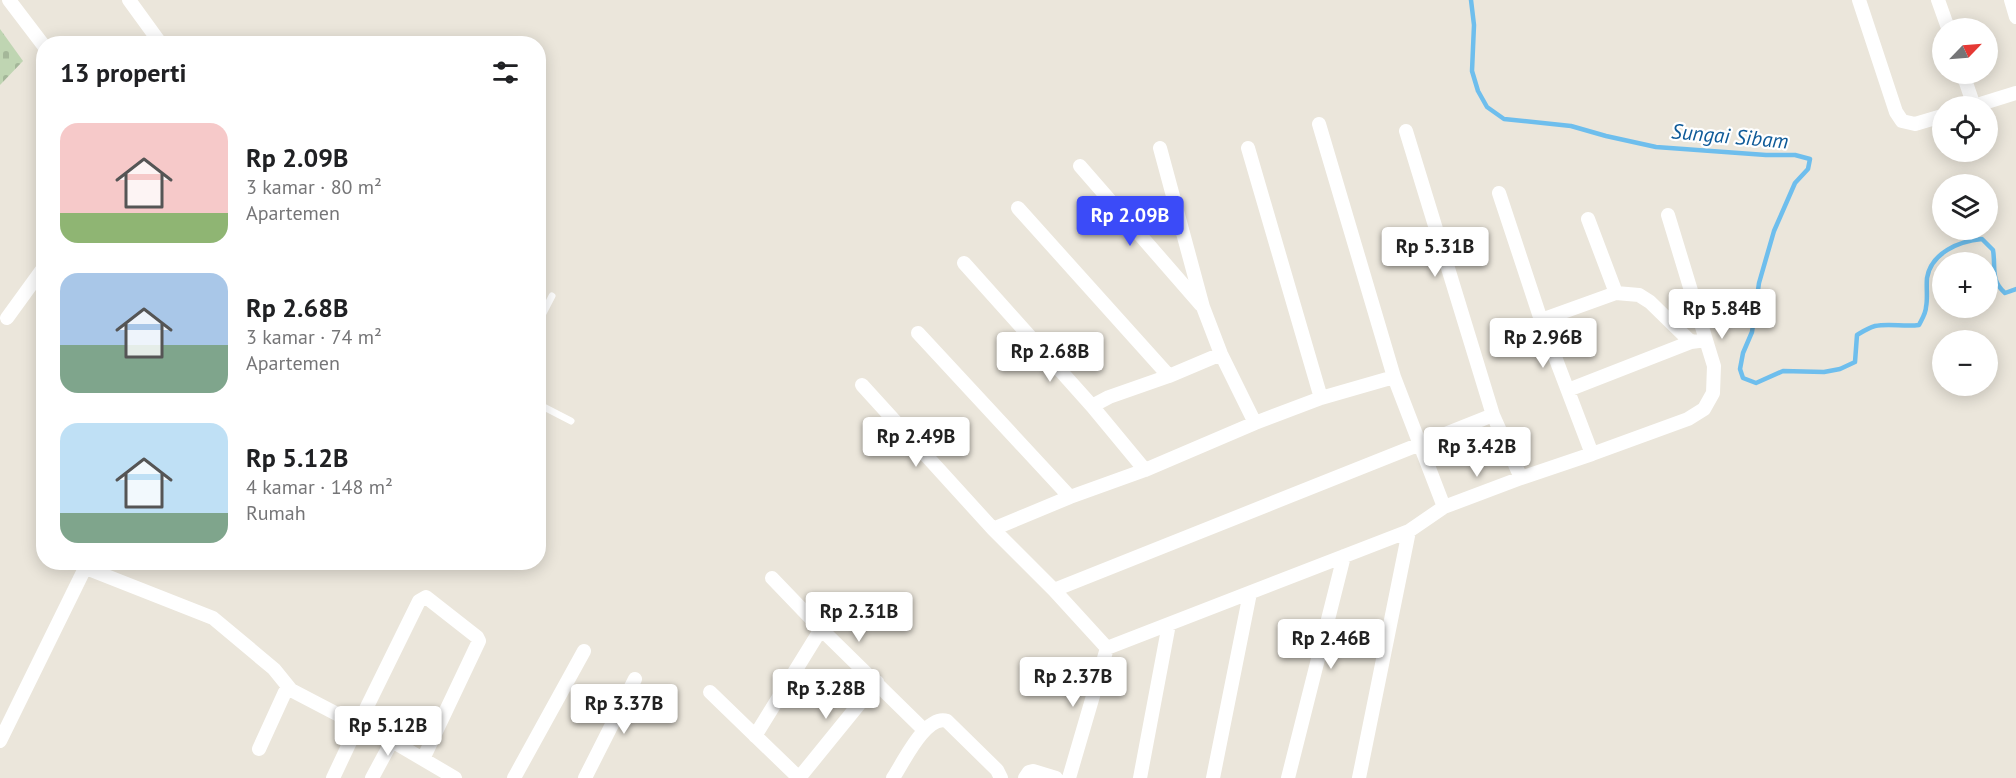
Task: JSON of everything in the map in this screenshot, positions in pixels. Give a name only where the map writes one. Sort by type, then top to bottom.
[{"type":"street","points":[[9,0],[36,36]]},
{"type":"street","points":[[129,0],[155,36]]},
{"type":"street","points":[[1860,0],[1896,112],[1902,120],[1915,124],[1932,119]]},
{"type":"street","points":[[1938,0],[1944,18]]},
{"type":"street","points":[[2011,0],[2016,17]]},
{"type":"street","points":[[1998,99],[2016,93]]},
{"type":"street","points":[[1319,124],[1394,377],[1444,507]]},
{"type":"street","points":[[1406,131],[1493,415],[1521,478]]},
{"type":"street","points":[[1160,148],[1203,307],[1221,354],[1255,423]]},
{"type":"street","points":[[1248,148],[1321,398]]},
{"type":"street","points":[[1080,166],[1203,307]]},
{"type":"street","points":[[1499,193],[1542,320],[1592,454]]},
{"type":"street","points":[[1018,208],[1169,376]]},
{"type":"street","points":[[1107,648],[1409,531],[1444,507],[1688,420],[1704,409],[1713,393],[1714,366],[1668,215]]},
{"type":"street","points":[[1588,219],[1616,293]]},
{"type":"street","points":[[963,263],[1092,406],[1145,470]]},
{"type":"street","points":[[7,318],[36,278]]},
{"type":"street","points":[[1542,320],[1616,293],[1639,295],[1650,302],[1691,342]]},
{"type":"street","points":[[918,333],[1070,498]]},
{"type":"street","points":[[1568,390],[1691,342],[1706,340]]},
{"type":"street","points":[[1092,406],[1109,397],[1169,376],[1221,354]]},
{"type":"street","points":[[993,529],[1145,470],[1255,423],[1321,398],[1394,377]]},
{"type":"street","points":[[862,385],[993,529],[1054,590],[1107,648]]},
{"type":"street","points":[[1054,590],[1493,415]]},
{"type":"street","points":[[1359,778],[1409,531]]},
{"type":"street","points":[[1288,778],[1344,556]]},
{"type":"street","points":[[2,734],[84,570]]},
{"type":"street","points":[[99,570],[213,618],[274,669],[291,690],[392,741],[453,778]]},
{"type":"street","points":[[772,578],[924,730]]},
{"type":"street","points":[[1214,778],[1250,593]]},
{"type":"street","points":[[333,778],[419,601],[426,597],[477,636],[479,640],[423,759]]},
{"type":"street","points":[[1140,778],[1169,624]]},
{"type":"street","points":[[755,736],[821,629]]},
{"type":"street","points":[[1069,778],[1107,648]]},
{"type":"street","points":[[514,778],[584,651]]},
{"type":"street","points":[[585,778],[635,679]]},
{"type":"street","points":[[710,692],[799,778],[877,682]]},
{"type":"street","points":[[259,749],[285,692],[291,690]]},
{"type":"street","points":[[892,778],[924,730],[941,719],[947,721],[997,770],[1001,778]]},
{"type":"street","points":[[372,778],[392,741]]},
{"type":"street","points":[[1025,778],[1029,772],[1034,771],[1056,778]]},
{"type":"lane","points":[[546,308],[552,296]]},
{"type":"lane","points":[[546,408],[571,421]]},
{"type":"green space","points":[[0,29],[23,61],[0,85]]},
{"type":"waterway","name":"Sungai Sibam","points":[[1471,0],[1474,25],[1472,71],[1478,91],[1487,107],[1504,119],[1571,126],[1656,147],[1795,155],[1810,159],[1808,169],[1795,183],[1774,231],[1759,283],[1752,332],[1743,353],[1740,369],[1743,378],[1756,383],[1783,371],[1824,372],[1840,369],[1855,362],[1857,335],[1865,330],[1880,325],[1919,325],[1926,309],[1927,278],[1930,269],[1940,255],[1964,242],[1982,239],[1993,250],[1994,273],[2000,288],[2005,293],[2016,289]]}]
